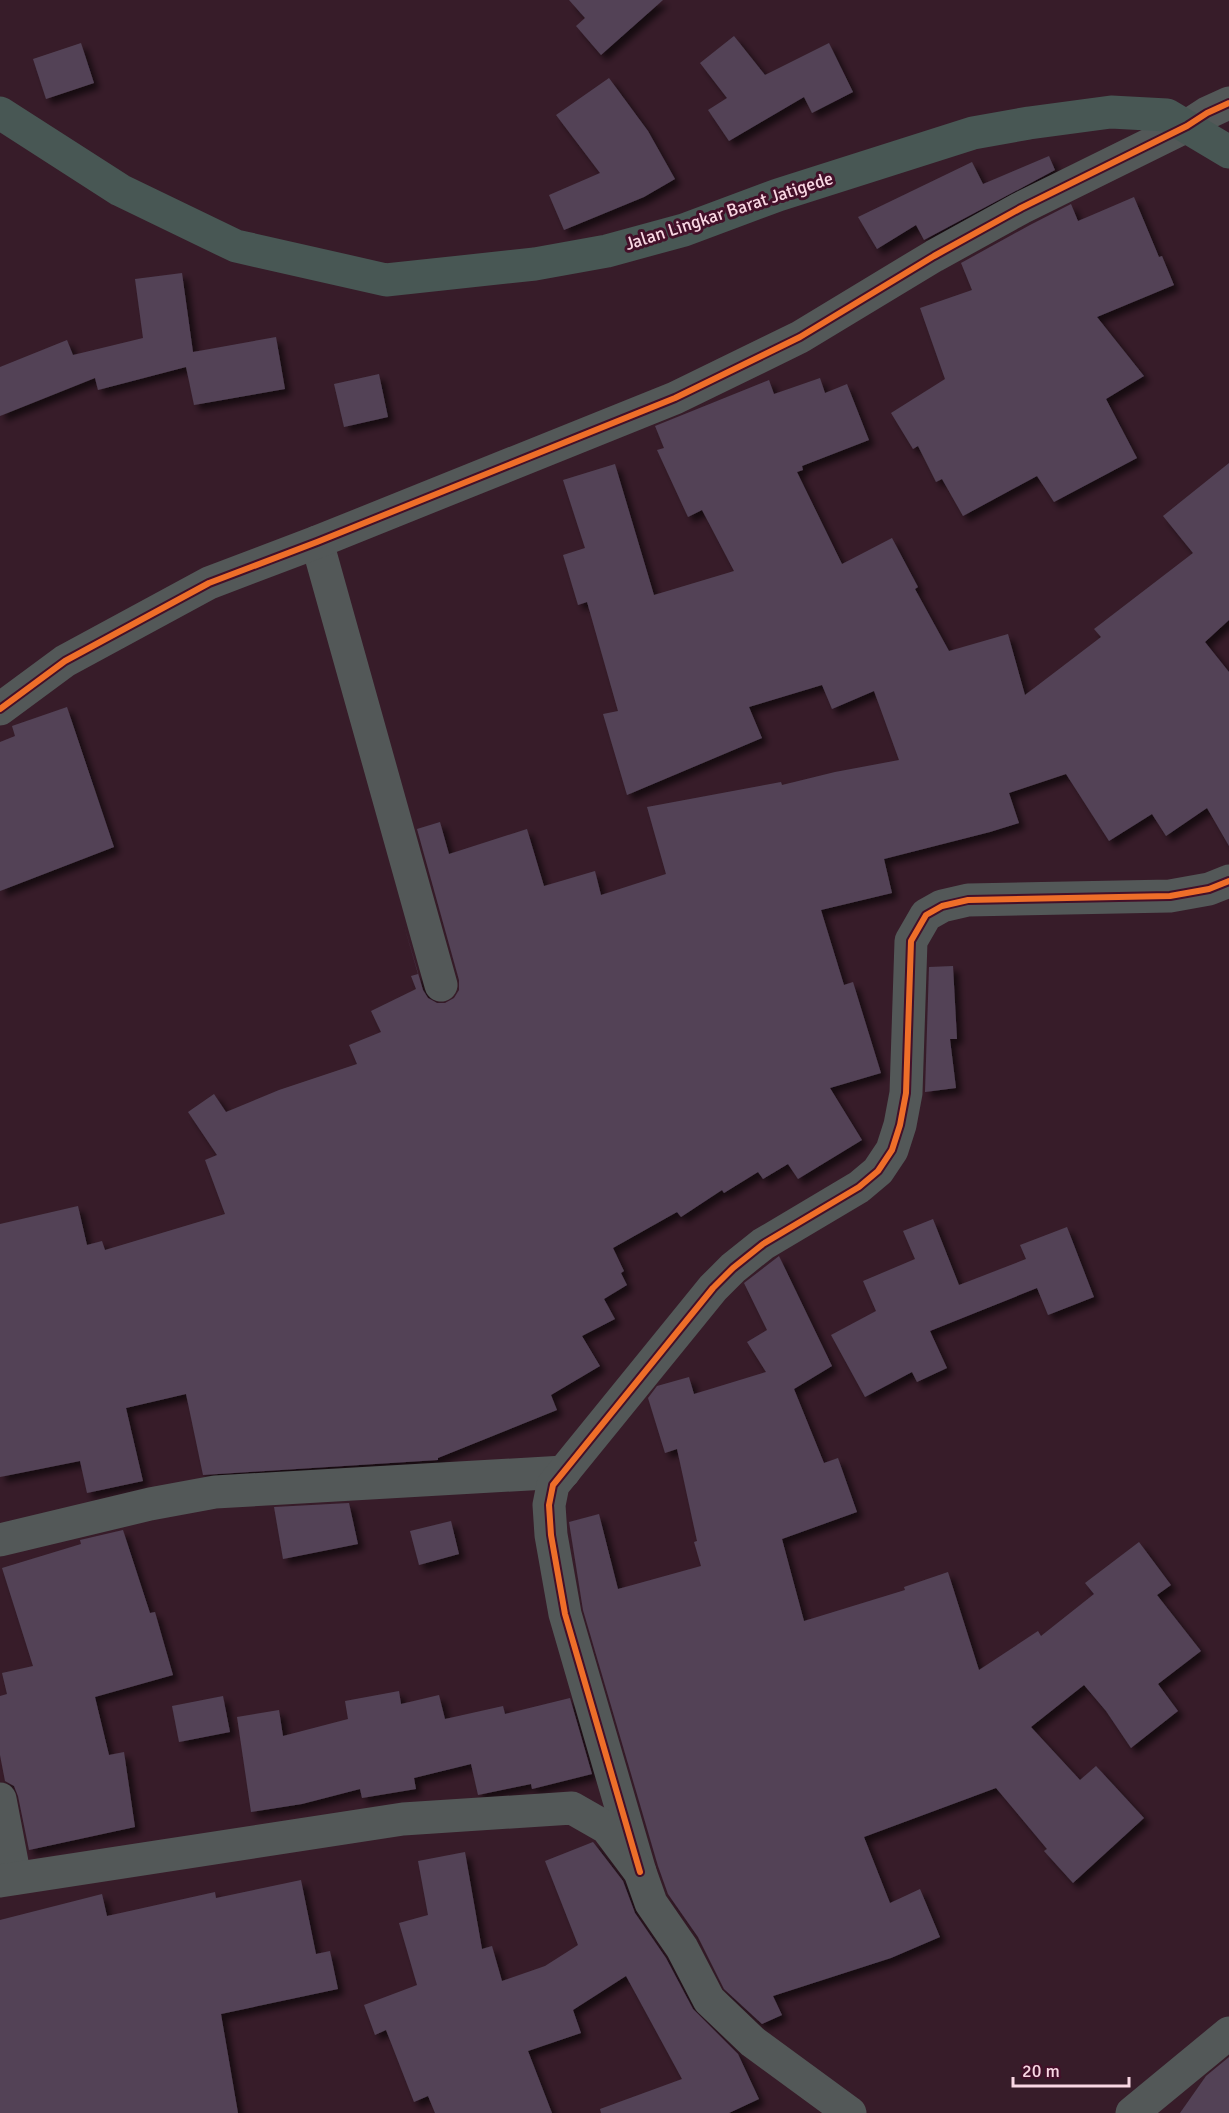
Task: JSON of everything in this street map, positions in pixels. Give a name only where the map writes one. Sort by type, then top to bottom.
[{"type":"main road","name":"Jalan Lingkar Barat Jatigede","points":[[3,120],[120,190],[236,246],[386,280],[535,264],[607,251],[684,230],[778,195],[973,133],[1029,123],[1111,112],[1167,115],[1229,152]]},
{"type":"street","points":[[0,710],[66,661],[209,583],[675,398],[800,337],[934,256],[1021,208],[1229,103]]},
{"type":"street","points":[[317,542],[441,985]]},
{"type":"street","points":[[850,2113],[753,2042],[709,2000],[682,1948],[651,1903],[565,1614],[551,1535],[549,1505],[554,1485],[706,1297],[733,1268],[763,1244],[859,1187],[878,1171],[892,1150],[900,1125],[906,1093],[911,941],[926,915],[942,906],[968,900],[1170,896],[1209,888],[1229,881]]},
{"type":"street","points":[[0,1540],[150,1504],[215,1492],[564,1472]]},
{"type":"street","points":[[0,1799],[7,1880],[403,1819],[572,1808],[607,1827],[640,1872]]},
{"type":"street","points":[[1132,2113],[1229,2033]]},
{"type":"building","points":[[569,0],[663,0],[601,55],[576,26],[585,18]]},
{"type":"building","points":[[734,36],[765,75],[829,43],[853,92],[812,113],[804,97],[729,141],[708,110],[727,98],[700,63]]},
{"type":"building","points":[[81,43],[94,83],[46,99],[33,59]]},
{"type":"building","points":[[609,78],[648,131],[675,179],[644,197],[564,230],[549,195],[600,173],[556,115]]},
{"type":"building","points":[[1049,156],[1055,170],[924,240],[916,225],[877,249],[858,217],[972,162],[983,184]]},
{"type":"building","points":[[1134,197],[1159,257],[1162,256],[1174,285],[1097,317],[1144,376],[1106,399],[1137,458],[1054,502],[1037,476],[963,516],[942,479],[936,482],[918,446],[913,449],[891,413],[945,379],[920,308],[972,290],[961,263],[1030,225],[1071,204],[1078,221]]},
{"type":"building","points":[[182,273],[193,352],[276,337],[285,389],[194,405],[186,367],[98,390],[95,378],[0,416],[0,367],[67,340],[73,355],[143,338],[135,279]]},
{"type":"building","points":[[379,374],[388,417],[344,427],[334,384]]},
{"type":"building","points":[[820,378],[825,393],[847,384],[869,440],[802,466],[803,470],[797,472],[842,564],[892,538],[918,587],[915,589],[949,651],[1008,634],[1025,695],[1101,637],[1094,629],[1193,553],[1163,516],[1229,463],[1229,620],[1205,642],[1229,672],[1229,846],[1207,808],[1166,836],[1152,814],[1109,841],[1066,774],[1009,793],[1019,823],[884,859],[892,893],[821,910],[844,985],[853,982],[881,1073],[830,1088],[862,1140],[798,1179],[788,1164],[763,1179],[758,1172],[724,1193],[722,1190],[681,1217],[677,1212],[613,1248],[624,1271],[621,1273],[627,1285],[604,1299],[615,1319],[582,1336],[600,1366],[551,1395],[557,1410],[438,1458],[438,1460],[203,1475],[186,1394],[126,1408],[143,1481],[87,1493],[80,1461],[0,1477],[0,1224],[78,1206],[87,1245],[102,1241],[105,1250],[225,1214],[205,1160],[217,1155],[188,1112],[214,1094],[226,1112],[279,1090],[357,1064],[349,1045],[381,1032],[371,1011],[416,989],[411,976],[418,974],[403,922],[423,990],[428,998],[437,1003],[445,1003],[454,998],[459,990],[459,980],[417,829],[440,822],[449,854],[527,829],[544,886],[595,871],[601,895],[666,874],[647,807],[781,782],[782,785],[899,760],[874,691],[832,709],[822,685],[749,707],[762,738],[627,795],[603,714],[618,711],[587,602],[578,605],[563,555],[585,548],[563,480],[615,464],[654,595],[734,571],[702,510],[688,517],[657,450],[664,448],[655,426],[769,380],[774,394]]},
{"type":"building","points":[[67,707],[114,847],[0,891],[0,742],[15,736],[12,726]]},
{"type":"building","points":[[953,966],[957,1039],[950,1039],[956,1088],[925,1092],[929,967]]},
{"type":"building","points":[[933,1219],[959,1285],[1026,1259],[1020,1245],[1067,1227],[1094,1297],[1048,1315],[1037,1288],[930,1331],[947,1368],[917,1382],[912,1372],[865,1397],[831,1335],[876,1311],[863,1281],[915,1259],[903,1231]]},
{"type":"building","points":[[779,1256],[832,1366],[794,1389],[824,1463],[838,1458],[857,1512],[782,1539],[804,1621],[905,1590],[904,1587],[948,1572],[979,1670],[1038,1631],[1041,1636],[1094,1594],[1085,1583],[1139,1542],[1171,1585],[1157,1595],[1201,1651],[1158,1684],[1178,1711],[1131,1748],[1106,1711],[1084,1685],[1031,1727],[1080,1780],[1096,1766],[1144,1818],[1073,1883],[1044,1851],[1047,1849],[996,1788],[864,1837],[890,1903],[920,1889],[940,1937],[891,1958],[773,1996],[782,2015],[762,2024],[724,1989],[698,1937],[668,1894],[583,1610],[569,1522],[599,1514],[618,1589],[701,1566],[694,1542],[697,1541],[677,1449],[665,1453],[648,1398],[657,1386],[689,1377],[694,1394],[766,1372],[747,1342],[767,1330],[744,1283]]},
{"type":"building","points":[[349,1503],[358,1544],[283,1559],[274,1507]]},
{"type":"building","points":[[451,1521],[459,1554],[419,1565],[410,1531]]},
{"type":"building","points":[[123,1530],[150,1613],[155,1612],[173,1675],[95,1697],[109,1755],[124,1752],[135,1827],[29,1850],[18,1796],[14,1786],[5,1781],[0,1755],[0,1696],[7,1694],[2,1673],[33,1666],[2,1568],[81,1544],[80,1540]]},
{"type":"building","points":[[399,1691],[401,1704],[439,1695],[445,1719],[503,1706],[505,1714],[570,1698],[592,1774],[532,1789],[531,1784],[478,1795],[471,1764],[414,1778],[416,1789],[362,1798],[360,1789],[302,1804],[251,1812],[237,1717],[279,1710],[283,1736],[348,1719],[345,1701]]},
{"type":"building","points":[[223,1696],[230,1732],[179,1742],[172,1706]]},
{"type":"building","points":[[593,1842],[623,1881],[635,1913],[666,1958],[693,2009],[738,2054],[759,2099],[729,2113],[601,2113],[600,2109],[682,2079],[626,1976],[573,2010],[581,2033],[528,2051],[552,2113],[435,2113],[428,2096],[414,2102],[386,2030],[375,2035],[364,2005],[417,1985],[399,1923],[428,1915],[418,1861],[465,1852],[482,1949],[492,1946],[502,1981],[545,1966],[578,1945],[545,1861]]},
{"type":"building","points":[[301,1880],[316,1954],[330,1951],[338,1989],[221,2014],[238,2113],[0,2113],[0,1920],[102,1894],[107,1916],[215,1892],[216,1898]]},
{"type":"building","points":[[1229,2057],[1229,2113],[1180,2113],[1206,2076]]},
{"type":"cycle path","points":[[0,709],[65,661],[209,583],[675,398],[800,337],[934,256],[1021,208],[1229,103]]},
{"type":"cycle path","points":[[640,1872],[565,1614],[551,1535],[549,1505],[553,1485],[713,1288],[733,1268],[763,1244],[859,1187],[878,1171],[892,1150],[900,1125],[906,1093],[911,941],[926,915],[942,906],[968,900],[1170,896],[1209,889],[1229,881]]}]
